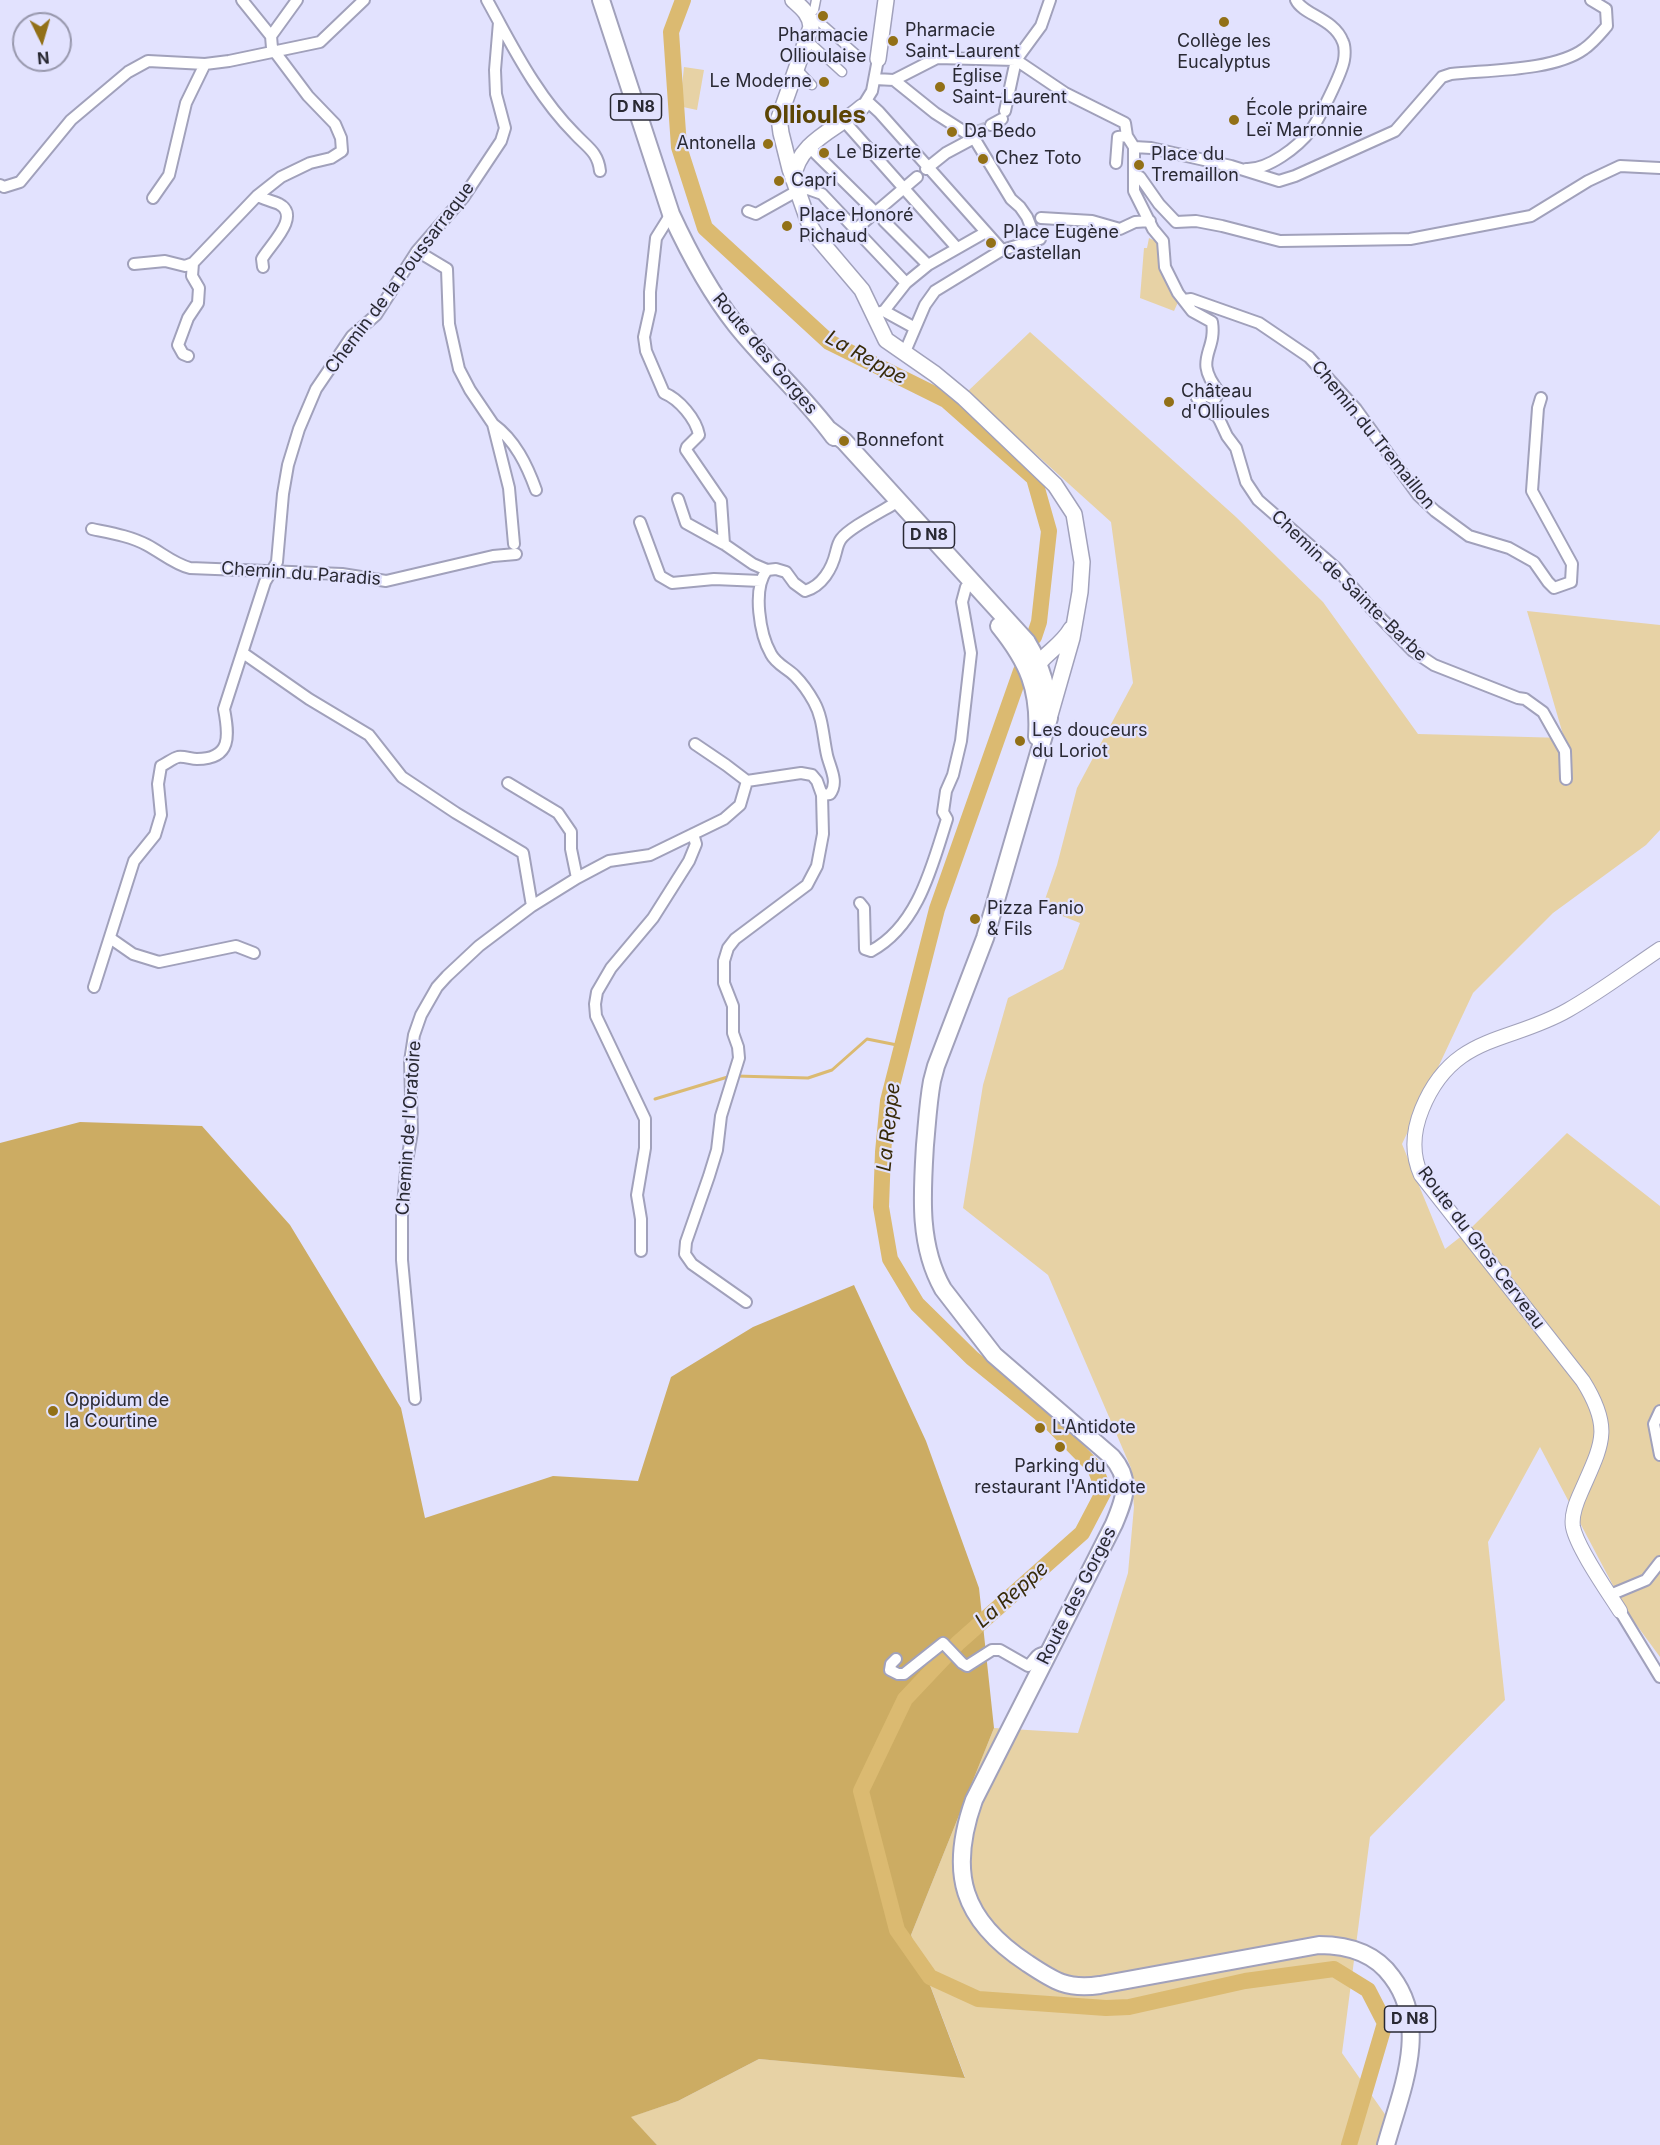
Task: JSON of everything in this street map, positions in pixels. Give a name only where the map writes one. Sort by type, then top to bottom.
[{"type":"main road","name":"D N8","points":[[600,0],[671,213]]},
{"type":"main road","points":[[793,0],[809,17],[810,27],[779,118],[795,185],[804,212],[817,237],[879,313],[886,340],[935,374],[964,398],[1055,485],[1074,514],[1082,562],[1076,621],[1049,717]]},
{"type":"main road","points":[[878,59],[886,0]]},
{"type":"main road","points":[[795,185],[797,162],[808,146],[864,104]]},
{"type":"main road","points":[[782,138],[792,146],[808,146]]},
{"type":"main road","name":"Route des Gorges","points":[[671,213],[686,246],[716,298],[737,326],[1036,667],[1038,733],[1034,767]]},
{"type":"main road","name":"Route des Gorges","points":[[828,429],[844,441],[1027,642],[1049,700],[1049,717],[982,949],[932,1081],[922,1206],[924,1228],[932,1267],[943,1289],[994,1355],[1112,1457],[1123,1473],[1125,1483],[1125,1494],[1114,1524],[974,1800],[962,1840],[962,1876],[969,1903],[982,1924],[1019,1958],[1049,1978],[1075,1987],[1319,1945],[1341,1945],[1375,1960],[1394,1979],[1407,2004],[1411,2025],[1409,2058],[1386,2145]]},
{"type":"main road","points":[[1036,667],[1063,642],[1076,621]]},
{"type":"main road","points":[[1027,642],[1054,649]]},
{"type":"main road","points":[[1036,667],[1065,662]]},
{"type":"street","points":[[134,264],[165,261],[185,266],[193,263],[256,196],[281,177],[310,163],[331,158],[342,152],[341,138],[335,124],[308,96],[274,52],[271,36],[242,0]]},
{"type":"street","points":[[0,184],[4,187],[20,182],[71,120],[128,72],[148,61],[205,64],[320,42],[364,0]]},
{"type":"street","points":[[487,0],[515,52],[557,115],[599,158],[600,171]]},
{"type":"street","points":[[816,0],[814,10],[809,17],[816,20],[858,56]]},
{"type":"street","points":[[991,124],[1004,115],[1016,60],[1041,26],[1050,0]]},
{"type":"street","points":[[875,79],[894,80],[937,58],[1016,60],[1065,93],[1125,123],[1127,136],[1138,147],[1243,169],[1258,169],[1280,157],[1311,130],[1345,60],[1344,44],[1338,31],[1320,16],[1298,4],[1296,0]]},
{"type":"street","points":[[1243,169],[1253,175],[1279,181],[1295,176],[1395,131],[1442,77],[1451,74],[1533,66],[1559,61],[1583,50],[1606,26],[1606,9],[1591,0]]},
{"type":"street","points":[[271,36],[294,1]]},
{"type":"street","name":"Chemin de la Poussarraque","points":[[94,987],[134,861],[155,835],[162,815],[158,784],[161,766],[177,757],[214,758],[222,752],[228,730],[224,709],[265,582],[277,562],[288,465],[299,429],[316,389],[352,336],[376,315],[417,251],[463,198],[501,141],[505,128],[496,94],[495,70],[499,22]]},
{"type":"street","points":[[806,39],[842,72]]},
{"type":"street","points":[[878,59],[875,79],[864,104],[927,168],[1002,250]]},
{"type":"street","points":[[153,198],[169,175],[186,103],[205,64]]},
{"type":"street","points":[[795,68],[812,85]]},
{"type":"street","points":[[894,80],[935,113],[975,134],[1011,199],[1033,217],[1092,221],[1120,229],[1135,222],[1150,221]]},
{"type":"street","points":[[844,121],[959,250]]},
{"type":"street","points":[[927,168],[975,134]]},
{"type":"street","points":[[1116,163],[1118,137],[1127,136]]},
{"type":"street","points":[[808,146],[928,265]]},
{"type":"street","points":[[1138,147],[1137,177],[1176,222],[1196,221],[1280,242],[1410,239],[1531,216],[1588,181],[1620,166],[1660,168]]},
{"type":"street","points":[[1280,157],[1276,167],[1278,172],[1284,176],[1295,176]]},
{"type":"street","points":[[856,229],[879,216],[904,187],[917,177]]},
{"type":"street","name":"Chemin de Sainte-Barbe","points":[[1137,177],[1134,191],[1153,229],[1163,241],[1165,267],[1192,311],[1212,322],[1214,333],[1205,362],[1212,383],[1219,392],[1215,399],[1200,393],[1197,398],[1201,405],[1217,416],[1220,421],[1236,448],[1246,482],[1258,500],[1336,568],[1413,651],[1434,665],[1474,682],[1526,699],[1543,712],[1564,751],[1566,779]]},
{"type":"street","points":[[748,211],[756,214],[795,185],[822,194],[906,283]]},
{"type":"street","points":[[256,196],[280,204],[286,212],[287,222],[262,259],[263,267]]},
{"type":"street","points":[[671,213],[656,238],[650,310],[644,337],[646,351],[664,393],[677,399],[698,428],[699,435],[686,450],[721,501],[724,544]]},
{"type":"street","points":[[904,354],[925,305],[935,291],[1002,250],[1038,239],[1033,217]]},
{"type":"street","points":[[915,328],[879,313],[906,283],[928,265],[959,250],[986,232]]},
{"type":"street","points":[[417,251],[447,269],[449,324],[459,369],[493,424],[504,432],[516,449],[536,490]]},
{"type":"street","points":[[188,356],[183,354],[178,345],[198,303],[200,288],[192,276],[193,263]]},
{"type":"street","points":[[972,281],[970,276],[974,268]]},
{"type":"street","name":"Chemin du Tremaillon","points":[[1184,300],[1191,299],[1259,323],[1309,357],[1356,409],[1418,495],[1435,511],[1469,536],[1509,548],[1534,562],[1554,588],[1571,582],[1572,564],[1532,491],[1538,408],[1541,398]]},
{"type":"street","name":"Chemin du Paradis","points":[[92,529],[120,534],[146,544],[180,566],[272,573],[342,574],[386,581],[493,556],[515,549],[509,488],[493,424]]},
{"type":"street","points":[[678,499],[686,523],[724,544],[753,564],[764,575]]},
{"type":"street","points":[[640,522],[660,576],[672,584],[764,575],[776,569],[786,572],[794,583],[805,591],[814,588],[824,579],[840,540],[848,532],[892,505]]},
{"type":"street","points":[[764,575],[759,618],[771,654],[778,663],[796,676],[816,704],[821,718],[834,789],[830,794],[822,795]]},
{"type":"street","points":[[860,903],[864,908],[865,949],[871,951],[894,933],[923,892],[947,819],[943,812],[946,791],[962,741],[971,653],[962,602],[966,587]]},
{"type":"street","points":[[243,653],[309,699],[369,735],[402,777],[523,853],[532,906]]},
{"type":"street","points":[[695,744],[747,781],[801,773],[813,775],[818,781],[822,795],[824,834],[817,866],[807,885],[735,939],[728,948],[724,961],[724,982],[733,1006],[733,1032],[739,1058],[719,1125],[717,1149],[710,1176],[686,1242],[685,1254],[692,1264],[746,1302]]},
{"type":"street","name":"Chemin de l'Oratoire","points":[[416,1399],[402,1260],[402,1216],[412,1132],[410,1061],[414,1035],[421,1015],[437,987],[479,946],[532,906],[609,861],[650,855],[724,819],[740,805],[747,781]]},
{"type":"street","points":[[508,783],[558,813],[571,832],[571,849],[577,878]]},
{"type":"street","points":[[642,1251],[641,1219],[637,1195],[645,1148],[645,1119],[596,1016],[595,1004],[597,992],[611,968],[653,918],[689,861],[696,844],[693,834]]},
{"type":"street","points":[[110,938],[133,954],[159,962],[236,946],[254,953]]},
{"type":"street","name":"Route du Gros Cerveau","points":[[1620,1611],[1579,1543],[1573,1526],[1575,1506],[1599,1452],[1602,1436],[1602,1420],[1595,1401],[1582,1381],[1421,1175],[1416,1164],[1413,1143],[1417,1119],[1428,1093],[1446,1070],[1464,1054],[1480,1044],[1543,1022],[1568,1010],[1660,949]]},
{"type":"street","points":[[1660,1411],[1654,1424],[1660,1455]]},
{"type":"street","points":[[1610,1595],[1646,1580],[1660,1562]]},
{"type":"street","points":[[1620,1611],[1660,1677]]},
{"type":"street","points":[[896,1659],[891,1664],[890,1670],[904,1674],[943,1643],[967,1666],[992,1650],[1000,1650],[1028,1666],[1040,1653],[1049,1652]]},
{"type":"shaded area","points":[[684,67],[704,70],[697,110],[683,107]]},
{"type":"shaded area","points":[[1149,238],[1160,243],[1166,281],[1179,300],[1174,311],[1140,298],[1144,248],[1147,248]]},
{"type":"shaded area","points":[[1030,332],[1236,517],[1323,602],[1418,734],[1564,738],[1527,611],[1660,625],[1660,830],[1646,845],[1553,913],[1473,993],[1402,1144],[1445,1249],[1468,1231],[1567,1133],[1660,1206],[1660,1657],[1627,1612],[1540,1447],[1488,1542],[1505,1700],[1370,1837],[1342,2053],[1396,2130],[1392,2145],[657,2145],[630,2117],[678,2101],[759,2059],[965,2077],[911,1935],[994,1728],[1078,1733],[1128,1573],[1134,1507],[1131,1468],[1048,1275],[963,1208],[983,1085],[1008,998],[1063,969],[1080,923],[1042,908],[1057,865],[1077,788],[1133,683],[1111,522],[967,392]]},
{"type":"shaded area","points":[[80,1122],[202,1126],[290,1225],[401,1408],[425,1518],[553,1476],[638,1481],[671,1377],[753,1327],[854,1285],[926,1441],[979,1588],[994,1728],[911,1935],[965,2078],[759,2059],[678,2101],[631,2117],[657,2145],[0,2145],[0,1143]]},
{"type":"waterway","name":"La Reppe","points":[[683,0],[671,32],[679,147],[705,228],[829,342],[946,400],[1034,478],[1049,531],[1039,622],[1034,637]]},
{"type":"waterway","name":"La Reppe","points":[[1021,671],[937,909],[888,1101],[881,1207],[890,1259],[917,1304],[972,1358],[1046,1418],[1095,1468],[1104,1491],[1082,1533],[958,1643],[905,1699],[861,1791],[897,1930],[930,1977],[978,1999],[1106,2008],[1129,2007],[1245,1981],[1334,1969],[1368,1990],[1385,2023],[1349,2145]]},
{"type":"waterway","points":[[736,1076],[808,1078],[832,1070],[867,1039],[902,1046]]},
{"type":"waterway","points":[[655,1099],[731,1076]]},
{"type":"tunnel","points":[[976,130],[991,125]]},
{"type":"place","name":"Pharmacie Ollioulaise","points":[[823,16]]},
{"type":"place","name":"Collège les Eucalyptus","points":[[1224,22]]},
{"type":"place","name":"Pharmacie Saint-Laurent","points":[[893,41]]},
{"type":"place","name":"Le Moderne","points":[[824,82]]},
{"type":"place","name":"Église Saint-Laurent","points":[[940,87]]},
{"type":"place","name":"École primaire Leï Marronnie","points":[[1234,120]]},
{"type":"place","name":"Da Bedo","points":[[952,132]]},
{"type":"place","name":"Antonella","points":[[768,144]]},
{"type":"place","name":"Le Bizerte","points":[[824,153]]},
{"type":"place","name":"Chez Toto","points":[[983,159]]},
{"type":"place","name":"Place du Tremaillon","points":[[1139,165]]},
{"type":"place","name":"Capri","points":[[779,181]]},
{"type":"place","name":"Place Honoré Pichaud","points":[[787,226]]},
{"type":"place","name":"Place Eugène Castellan","points":[[991,243]]},
{"type":"place","name":"Château d'Ollioules","points":[[1169,402]]},
{"type":"place","name":"Bonnefont","points":[[844,441]]},
{"type":"place","name":"Les douceurs du Loriot","points":[[1020,741]]},
{"type":"place","name":"Pizza Fanio & Fils","points":[[975,919]]},
{"type":"place","name":"Oppidum de la Courtine","points":[[53,1411]]},
{"type":"place","name":"L'Antidote","points":[[1040,1428]]},
{"type":"place","name":"Parking du restaurant l'Antidote","points":[[1060,1447]]},
{"type":"district","name":"Ollioules","points":[[815,116]]}]
